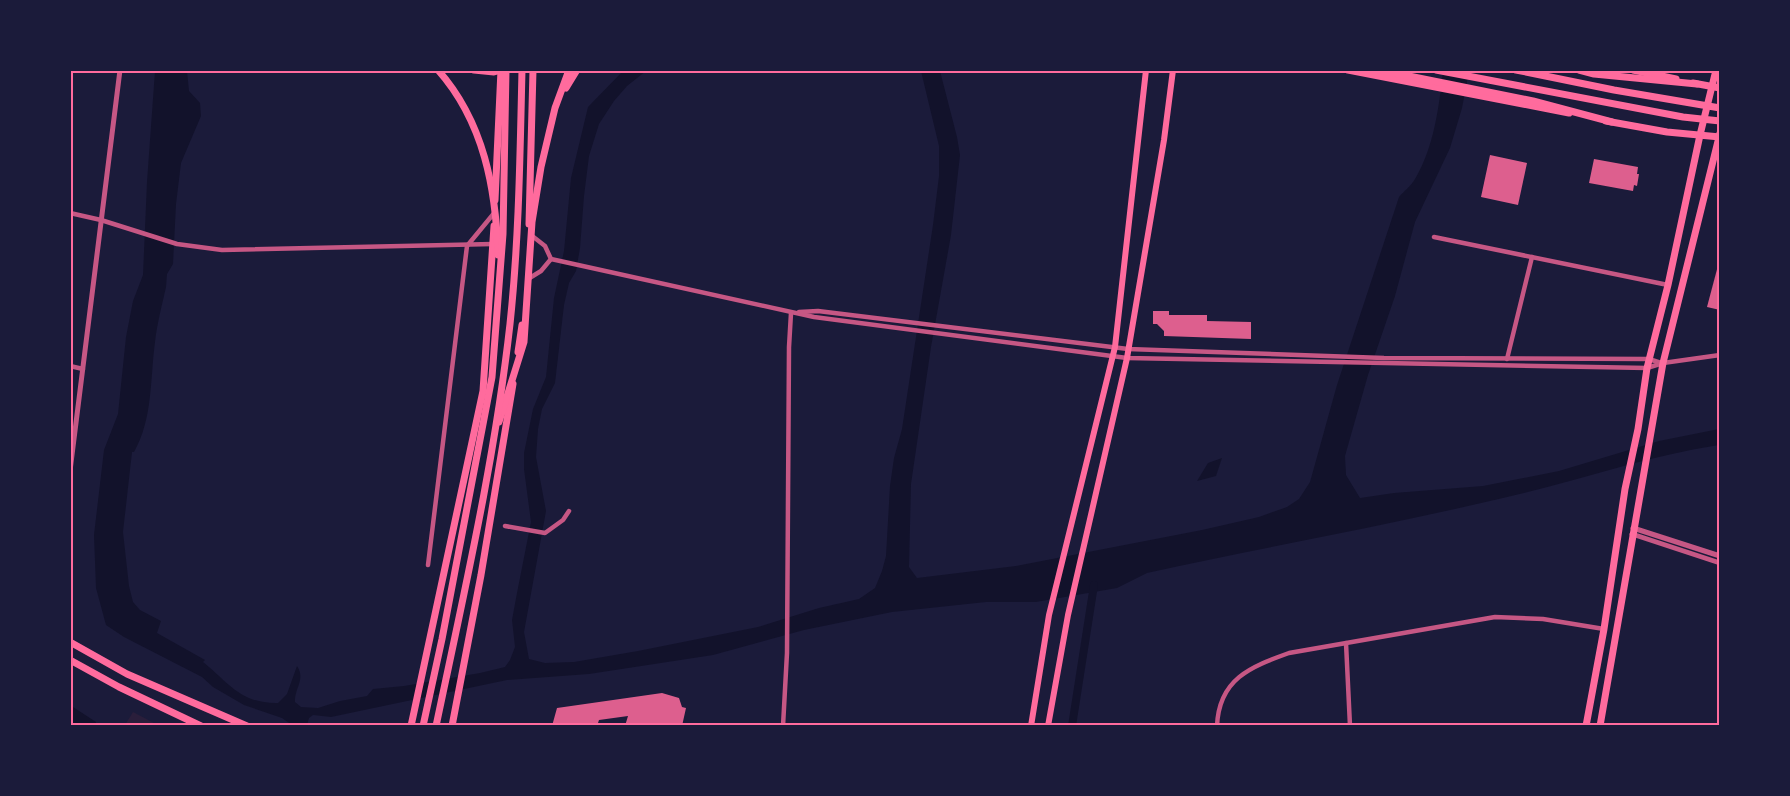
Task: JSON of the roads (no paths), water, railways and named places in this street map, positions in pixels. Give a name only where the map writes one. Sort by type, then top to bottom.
[{"type":"main road","points":[[438,70],[469,113],[491,179],[497,217],[498,297]]},
{"type":"main road","points":[[411,726],[483,391],[495,212],[501,70],[494,72],[474,70]]},
{"type":"main road","points":[[423,726],[492,377],[503,234],[506,70]]},
{"type":"main road","points":[[436,726],[475,543],[510,325],[516,257],[522,70]]},
{"type":"main road","points":[[452,726],[519,351],[529,233],[533,70]]},
{"type":"main road","points":[[492,447],[524,342],[532,222],[541,167],[555,108],[569,70]]},
{"type":"main road","points":[[555,108],[576,70]]},
{"type":"main road","points":[[1031,726],[1049,615],[1115,347],[1146,70]]},
{"type":"main road","points":[[1048,726],[1068,615],[1127,358],[1164,140],[1173,70]]},
{"type":"main road","points":[[1348,70],[1667,132],[1719,136],[1663,363],[1632,531],[1600,726]]},
{"type":"main road","points":[[1379,70],[1533,100],[1612,122]]},
{"type":"main road","points":[[1436,70],[1671,115],[1719,121]]},
{"type":"main road","points":[[1516,70],[1719,108]]},
{"type":"main road","points":[[1579,70],[1594,74],[1697,84]]},
{"type":"main road","points":[[1634,70],[1716,88]]},
{"type":"main road","points":[[1586,726],[1647,368],[1668,285],[1700,135],[1716,88],[1716,70]]},
{"type":"main road","points":[[70,642],[127,674],[247,726]]},
{"type":"main road","points":[[70,660],[119,687],[201,726]]},
{"type":"street","points":[[70,471],[120,70]]},
{"type":"street","points":[[428,565],[467,246],[495,212]]},
{"type":"street","points":[[70,213],[101,220],[177,244],[222,250],[493,244]]},
{"type":"street","points":[[529,233],[545,246],[551,259]]},
{"type":"street","points":[[1434,237],[1668,285]]},
{"type":"street","points":[[1507,358],[1532,257]]},
{"type":"street","points":[[551,259],[791,313],[914,332],[1127,358],[1342,360],[1647,368],[1663,363],[1719,355]]},
{"type":"street","points":[[525,280],[541,272],[551,259]]},
{"type":"street","points":[[791,313],[818,311],[1128,349],[1342,360]]},
{"type":"street","points":[[783,726],[787,652],[791,313]]},
{"type":"street","points":[[1383,361],[1507,358],[1649,359],[1663,363]]},
{"type":"street","points":[[70,366],[83,369]]},
{"type":"street","points":[[505,526],[545,533],[563,520],[569,511]]},
{"type":"street","points":[[1632,531],[1719,556]]},
{"type":"street","points":[[1632,531],[1719,563]]},
{"type":"street","points":[[1217,726],[1217,712],[1223,695],[1238,676],[1265,661],[1289,653],[1495,617],[1543,619],[1604,629]]},
{"type":"street","points":[[1346,643],[1350,726]]},
{"type":"waterway","points":[[1072,726],[1094,585]]}]
